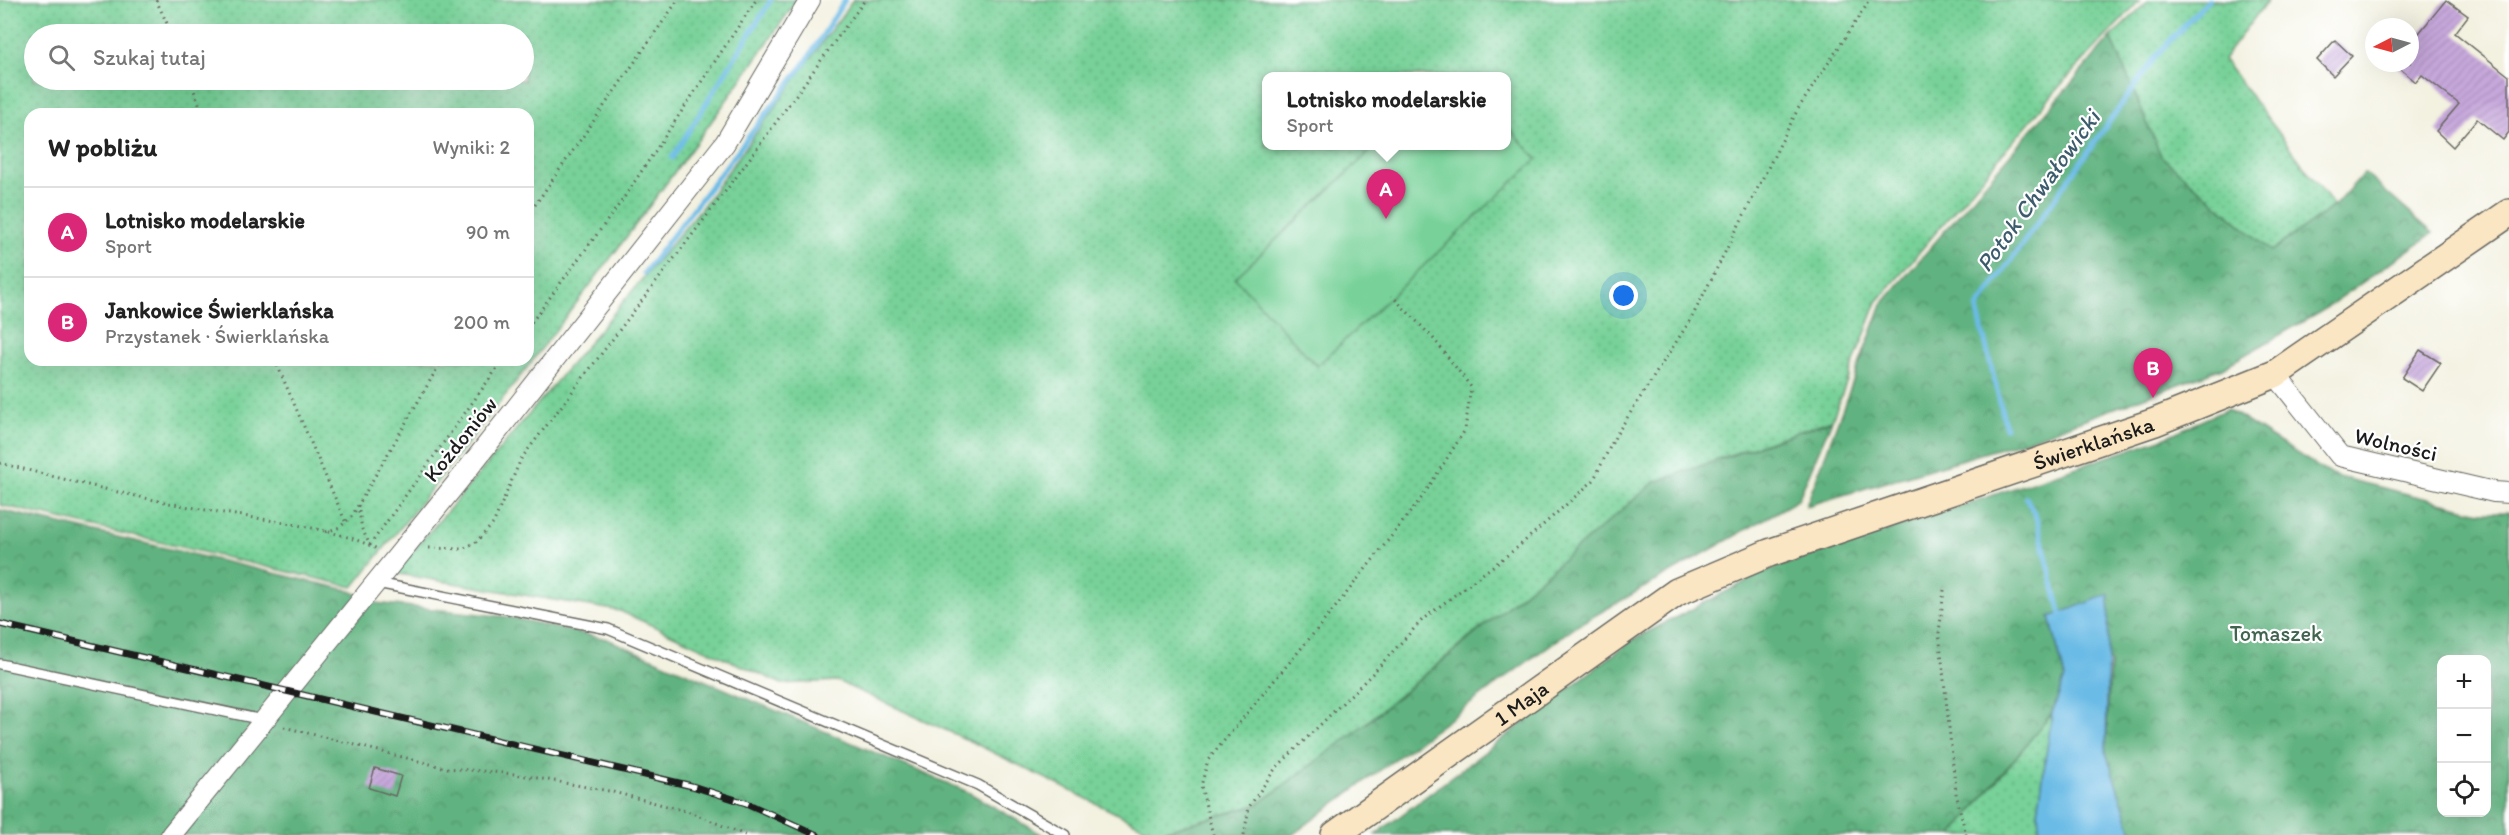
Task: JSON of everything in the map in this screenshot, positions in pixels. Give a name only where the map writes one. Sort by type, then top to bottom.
[{"type":"main road","name":"Świerklańska","points":[[1711,576],[2155,422],[2275,374],[2509,213]]},
{"type":"main road","name":"1 Maja","points":[[1335,835],[1655,606],[1711,576]]},
{"type":"street","name":"Kożdoniów","points":[[171,835],[725,143],[810,0]]},
{"type":"street","name":"Wolności","points":[[2275,374],[2340,456],[2494,492],[2509,493]]},
{"type":"lane","points":[[375,582],[608,629],[978,785],[1065,835]]},
{"type":"lane","points":[[0,664],[263,720]]},
{"type":"path","points":[[156,0],[167,24]]},
{"type":"path","points":[[534,206],[678,0]]},
{"type":"path","points":[[534,319],[621,202],[756,0]]},
{"type":"path","points":[[0,463],[198,509],[324,532],[398,554],[462,549],[475,543],[493,524],[520,459],[731,184],[864,0]]},
{"type":"path","points":[[1244,835],[1249,807],[1275,769],[1372,674],[1423,619],[1518,547],[1593,481],[1616,435],[1691,319],[1798,109],[1870,0]]},
{"type":"path","points":[[193,90],[201,108]]},
{"type":"path","points":[[1213,835],[1201,786],[1208,760],[1327,618],[1416,506],[1465,430],[1471,387],[1433,338],[1392,296]]},
{"type":"path","points":[[278,366],[346,523]]},
{"type":"path","points":[[324,532],[346,523],[439,366]]},
{"type":"path","points":[[370,545],[499,366]]},
{"type":"path","points":[[358,505],[362,529],[370,545]]},
{"type":"path","points":[[1944,590],[1939,633],[1956,793],[1966,835]]},
{"type":"path","points":[[263,720],[446,768],[515,774],[609,791],[690,812],[745,835]]},
{"type":"green space","points":[[0,0],[797,0],[691,150],[534,358],[534,108],[24,108],[24,366],[528,366],[353,587],[0,505]]},
{"type":"green space","points":[[853,0],[2140,0],[2059,87],[1877,302],[1832,420],[1715,460],[1543,577],[1349,737],[1257,805],[1156,833],[972,742],[837,681],[782,684],[620,611],[393,573],[700,210]]},
{"type":"green space","points":[[2149,0],[2268,0],[2223,59],[2334,206],[2271,251],[2161,156],[2111,37]]},
{"type":"green space","points":[[2111,37],[2161,156],[2271,251],[2334,206],[2364,173],[2433,233],[2320,312],[2222,368],[2037,437],[1806,506],[1882,304]]},
{"type":"green space","points":[[1511,130],[1537,159],[1317,366],[1235,278],[1372,150],[1511,150]]},
{"type":"green space","name":"Tomaszek","points":[[2227,409],[2331,475],[2480,512],[2509,512],[2509,835],[2133,835],[2106,753],[2110,661],[2050,617],[2065,678],[2052,713],[1952,835],[1375,835],[1634,639],[1768,570],[2161,439]]},
{"type":"green space","points":[[1832,420],[1798,500],[1573,628],[1292,835],[1157,835],[1156,833],[1257,805],[1349,737],[1655,482]]},
{"type":"green space","points":[[0,510],[348,590],[375,603],[509,617],[607,639],[968,792],[1043,835],[0,835]]},
{"type":"green space","points":[[2052,713],[2038,813],[2040,835],[1952,835]]},
{"type":"water","points":[[2109,594],[2106,753],[2133,835],[2040,835],[2038,813],[2052,713],[2065,678],[2050,617]]},
{"type":"building","points":[[2446,0],[2468,16],[2455,33],[2509,76],[2509,132],[2503,140],[2477,119],[2453,147],[2436,131],[2459,104],[2422,75],[2416,82],[2404,72],[2419,72],[2419,33]]},
{"type":"building","points":[[2335,40],[2352,56],[2333,76],[2317,60]]},
{"type":"building","points":[[2420,350],[2441,363],[2422,391],[2402,378]]},
{"type":"building","points":[[375,768],[401,776],[395,796],[369,788]]},
{"type":"waterway","points":[[672,158],[771,0]]},
{"type":"waterway","points":[[644,273],[805,63],[845,0]]},
{"type":"waterway","name":"Potok Chwałowicki","points":[[2006,428],[1977,308],[2156,56],[2208,0]]},
{"type":"waterway","name":"Potok Chwałowicki","points":[[2026,497],[2037,520],[2062,619]]},
{"type":"railway","points":[[0,624],[692,786],[746,803],[817,835]]},
{"type":"place","name":"Lotnisko modelarskie","points":[[1386,219]]},
{"type":"place","name":"Jankowice Świerklańska","points":[[2153,398]]}]
